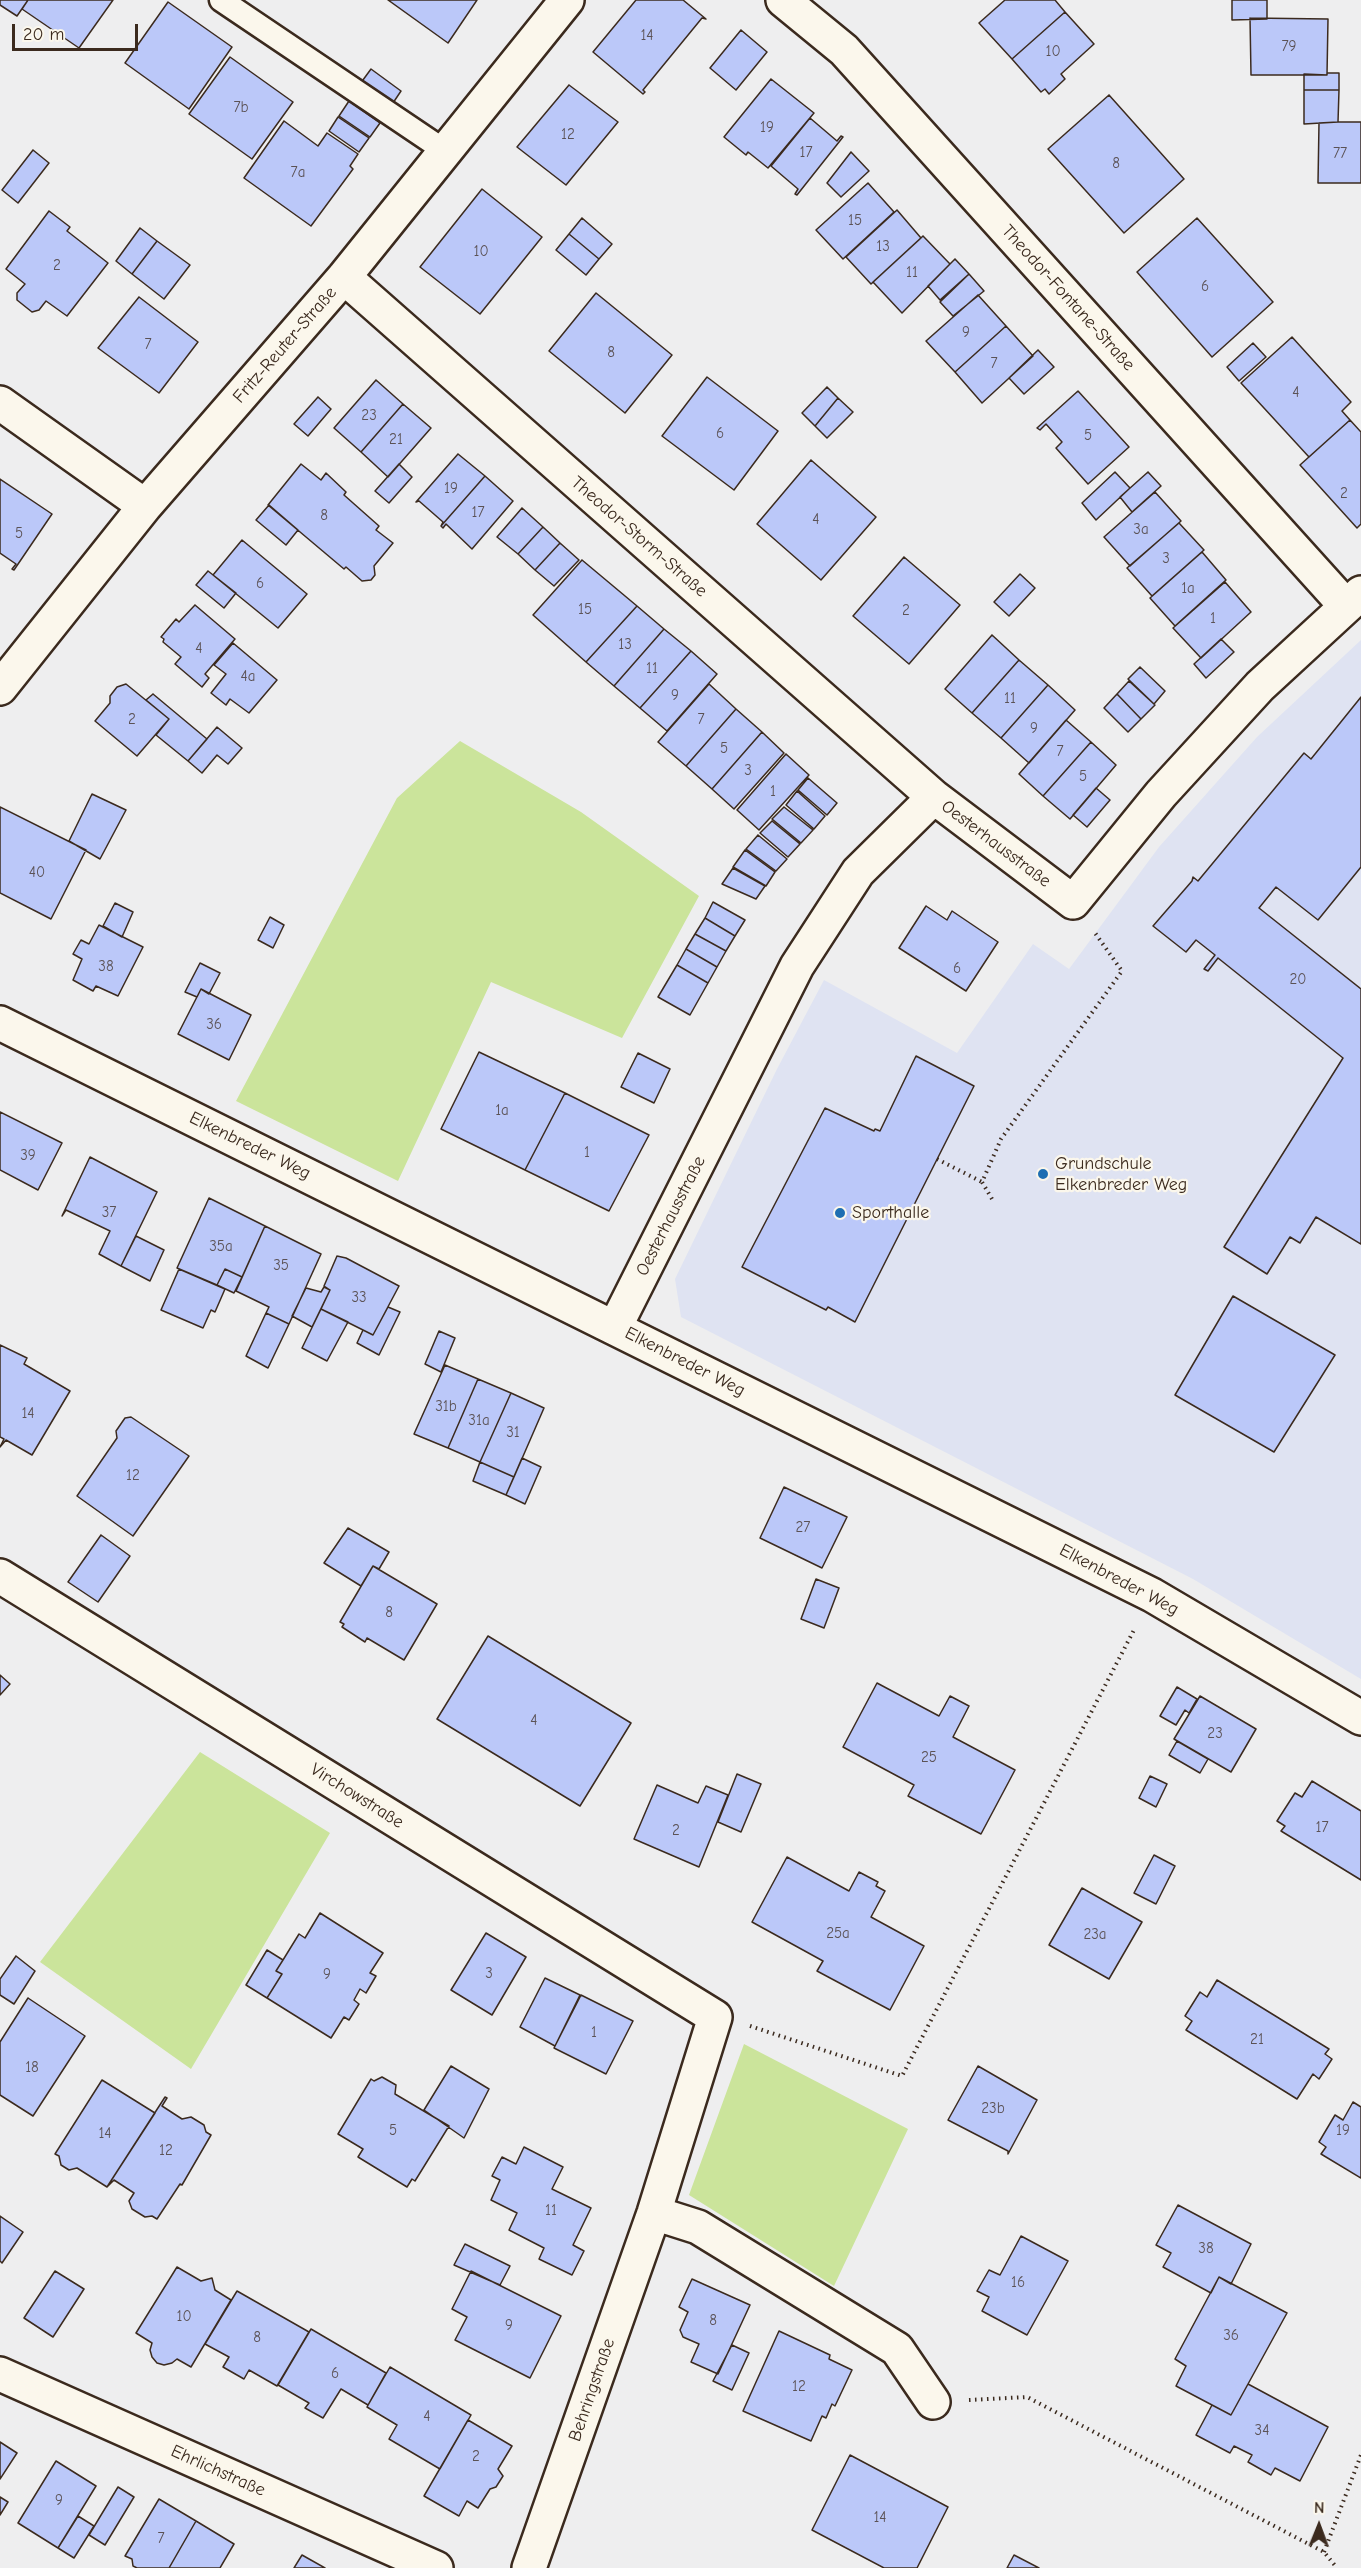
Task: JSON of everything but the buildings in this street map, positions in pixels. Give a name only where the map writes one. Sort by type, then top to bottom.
[{"type":"street","name":"Fritz-Reuter-Straße","points":[[0,688],[145,506],[344,277],[567,0]]},
{"type":"street","name":"Theodor-Fontane-Straße","points":[[783,0],[844,50],[1353,599]]},
{"type":"street","name":"Theodor-Storm-Straße","points":[[344,277],[934,797]]},
{"type":"street","points":[[0,403],[145,506]]},
{"type":"street","points":[[1073,902],[1161,794],[1260,686],[1353,599]]},
{"type":"street","name":"Oesterhausstraße","points":[[615,1327],[796,966],[858,872],[934,797],[1073,902]]},
{"type":"street","name":"Elkenbreder Weg","points":[[0,1023],[1152,1595],[1361,1718]]},
{"type":"street","name":"Virchowstraße","points":[[0,1576],[715,2017]]},
{"type":"street","name":"Behringstraße","points":[[529,2568],[654,2213],[715,2017]]},
{"type":"street","points":[[654,2213],[698,2227],[897,2349],[933,2402]]},
{"type":"street","name":"Ehrlichstraße","points":[[0,2374],[436,2568]]},
{"type":"lane","points":[[221,0],[445,151]]},
{"type":"path","points":[[982,1182],[1000,1139],[1122,971],[1073,902]]},
{"type":"path","points":[[937,1159],[982,1182],[992,1198]]},
{"type":"path","points":[[715,2017],[902,2076],[1152,1595]]},
{"type":"path","points":[[933,2402],[1027,2397],[1324,2552],[1337,2568]]},
{"type":"path","points":[[1324,2552],[1361,2455]]},
{"type":"shaded area","name":"Grundschule Elkenbreder Weg","points":[[1361,640],[1361,1679],[1193,1579],[681,1317],[675,1279],[777,1069],[824,980],[957,1053],[1033,944],[1069,969],[1159,847],[1257,737]]},
{"type":"green space","points":[[460,741],[581,812],[699,896],[622,1038],[491,982],[398,1181],[236,1101],[397,798]]},
{"type":"green space","points":[[200,1752],[330,1833],[191,2069],[40,1962]]},
{"type":"green space","points":[[744,2044],[908,2129],[834,2286],[689,2195]]},
{"type":"place","name":"Grundschule Elkenbreder Weg","points":[[1043,1174]]},
{"type":"place","name":"Sporthalle","points":[[840,1213]]}]
